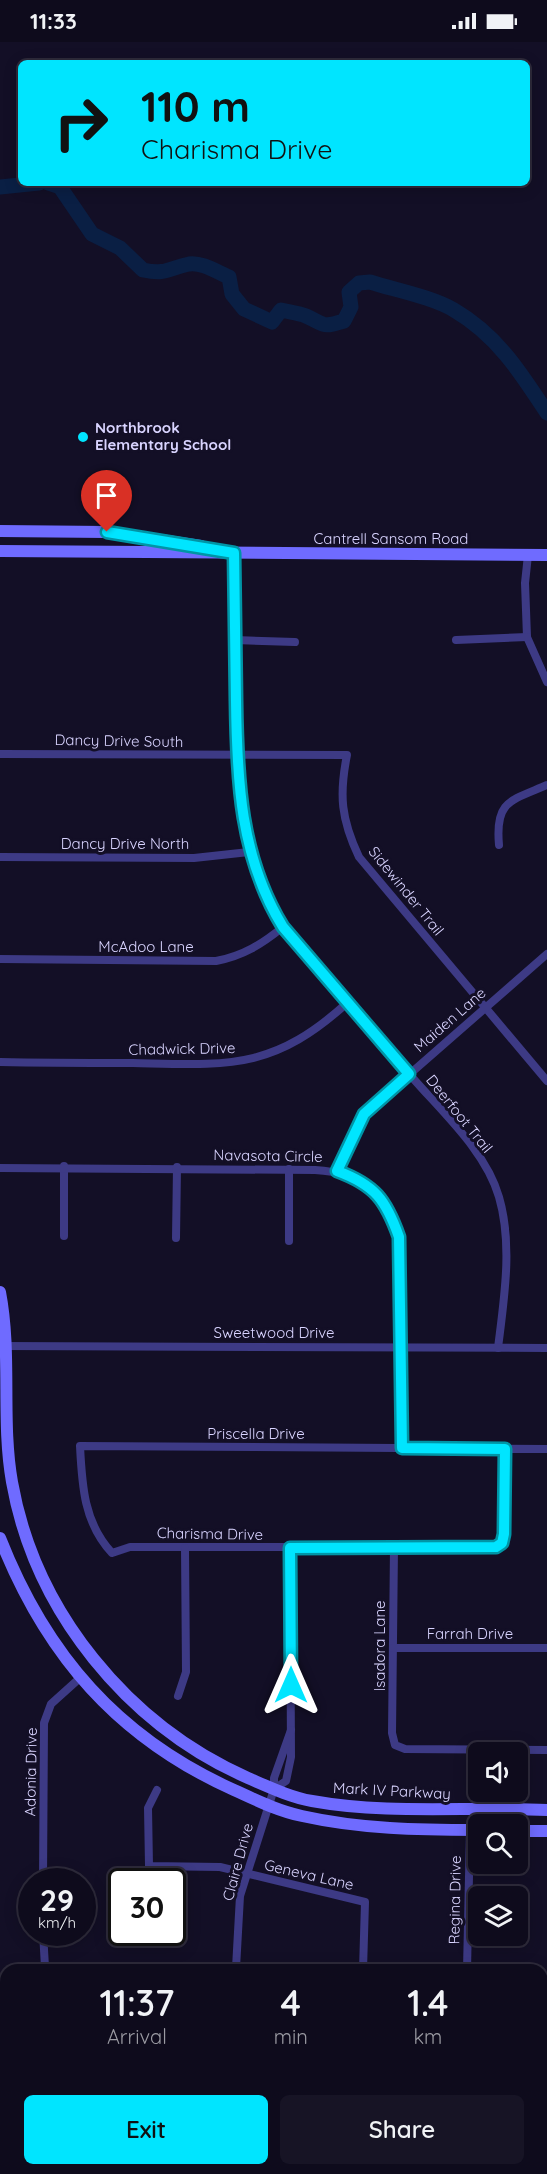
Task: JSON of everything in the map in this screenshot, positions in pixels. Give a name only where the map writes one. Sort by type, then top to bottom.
[{"type":"main road","name":"Cantrell Sansom Road","points":[[0,531],[100,532],[142,536],[234,553]]},
{"type":"main road","points":[[100,532],[100,552]]},
{"type":"main road","name":"Cantrell Sansom Road","points":[[0,551],[547,555]]},
{"type":"main road","name":"Mark IV Parkway","points":[[0,1292],[12,1481],[23,1528],[43,1581],[80,1641],[114,1683],[149,1717],[187,1745],[230,1769],[274,1789],[309,1800],[353,1807],[547,1810]]},
{"type":"main road","points":[[0,1538],[18,1584],[48,1635],[81,1677],[127,1725],[162,1751],[214,1781],[268,1806],[300,1816],[359,1826],[468,1830]]},
{"type":"main road","points":[[528,1831],[547,1831]]},
{"type":"street","name":"Deerfoot Trail","points":[[234,553],[237,756],[249,852],[269,904],[283,927],[459,1132],[483,1164],[499,1198],[505,1243],[505,1288],[498,1348]]},
{"type":"street","points":[[528,555],[525,582],[527,637],[547,682]]},
{"type":"street","points":[[456,640],[527,637]]},
{"type":"street","points":[[235,640],[295,642]]},
{"type":"street","name":"Dancy Drive South","points":[[0,754],[237,756]]},
{"type":"street","name":"Sidewinder Trail","points":[[237,756],[347,755],[341,789],[344,818],[359,857],[547,1081]]},
{"type":"street","points":[[499,845],[497,825],[502,810],[507,804],[547,785]]},
{"type":"street","name":"Dancy Drive North","points":[[0,857],[194,858],[249,852]]},
{"type":"street","name":"McAdoo Lane","points":[[0,959],[216,961],[260,946],[283,927]]},
{"type":"street","name":"Maiden Lane","points":[[337,1171],[364,1114],[547,954]]},
{"type":"street","name":"Chadwick Drive","points":[[0,1062],[73,1065],[230,1064],[248,1061],[296,1043],[319,1028],[346,1003]]},
{"type":"street","points":[[64,1166],[64,1236]]},
{"type":"street","name":"Navasota Circle","points":[[0,1168],[64,1166],[289,1168],[337,1171],[357,1178],[370,1187],[380,1197],[399,1237],[402,1448]]},
{"type":"street","points":[[176,1238],[177,1167]]},
{"type":"street","points":[[289,1168],[289,1241]]},
{"type":"street","name":"Sweetwood Drive","points":[[3,1346],[547,1348]]},
{"type":"street","name":"Priscella Drive","points":[[112,1553],[98,1538],[83,1497],[80,1446],[547,1449]]},
{"type":"street","name":"Charisma Drive","points":[[112,1553],[130,1547],[496,1547],[502,1543],[505,1449]]},
{"type":"street","name":"Isadora Lane","points":[[394,1547],[392,1733],[395,1745],[405,1749],[547,1750]]},
{"type":"street","points":[[178,1695],[186,1672],[185,1548]]},
{"type":"street","name":"Claire Drive","points":[[236,1964],[240,1896],[274,1789],[274,1778],[291,1730],[290,1548]]},
{"type":"street","name":"Farrah Drive","points":[[393,1648],[547,1648]]},
{"type":"street","name":"Adonia Drive","points":[[43,1868],[44,1722],[51,1704],[81,1677]]},
{"type":"street","name":"Geneva Lane","points":[[157,1790],[148,1808],[149,1866],[220,1867],[365,1902],[363,1964]]},
{"type":"street","name":"Regina Drive","points":[[467,1964],[472,1874]]},
{"type":"street","name":"Claire Drive","points":[[44,1946],[45,1964]]},
{"type":"waterway","points":[[0,187],[18,185]]},
{"type":"waterway","points":[[57,186],[60,187],[92,234],[120,248],[143,270],[163,271],[189,264],[199,264],[209,268],[229,277],[232,294],[244,309],[272,322],[281,310],[303,315],[324,324],[344,321],[351,307],[349,292],[359,283],[370,282],[445,305],[469,320],[495,343],[517,369],[547,413]]},
{"type":"place","name":"Northbrook Elementary School","points":[[83,437]]},
{"type":"route","points":[[107,532],[234,553],[237,765],[242,814],[252,861],[269,904],[283,927],[409,1074],[364,1114],[337,1171],[357,1178],[380,1197],[390,1212],[399,1237],[402,1448],[505,1449],[504,1534],[502,1543],[496,1547],[290,1548],[291,1685]]}]
